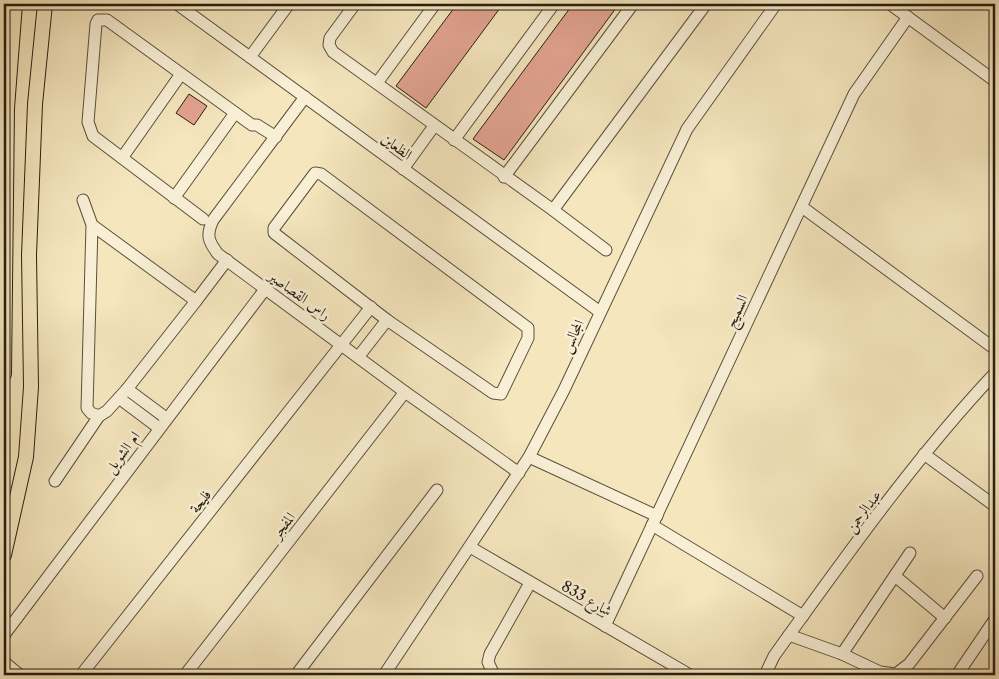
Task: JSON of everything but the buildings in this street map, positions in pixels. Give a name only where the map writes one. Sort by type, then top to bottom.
[{"type":"main road","points":[[4,374],[5,113],[15,4]]},
{"type":"main road","points":[[4,555],[26,457],[31,387],[30,227],[35,104],[45,5]]},
{"type":"street","name":"الظعاين","points":[[177,4],[600,312]]},
{"type":"street","points":[[250,57],[289,4]]},
{"type":"street","points":[[355,4],[330,38],[329,45],[333,52],[606,250]]},
{"type":"street","points":[[377,84],[435,4]]},
{"type":"street","points":[[454,140],[554,4]]},
{"type":"street","points":[[504,177],[633,4]]},
{"type":"street","points":[[552,210],[706,4]]},
{"type":"street","name":"المجالس","points":[[384,675],[529,457],[561,396],[687,129],[776,4]]},
{"type":"street","points":[[890,4],[995,81]]},
{"type":"street","name":"السميح","points":[[605,626],[861,82],[908,17]]},
{"type":"street","points":[[203,219],[93,136],[88,126],[96,24],[98,20],[102,18],[107,20],[252,125],[257,125],[273,141]]},
{"type":"street","points":[[122,158],[181,74]]},
{"type":"street","name":"راس القصاصير","points":[[305,97],[213,220],[208,232],[211,246],[227,260],[359,356],[405,392],[519,473]]},
{"type":"street","points":[[174,198],[235,112]]},
{"type":"street","points":[[400,167],[431,123]]},
{"type":"street","points":[[315,173],[321,174],[525,325],[529,334],[502,392],[497,395],[371,307],[274,233],[276,224],[315,173]]},
{"type":"street","points":[[83,200],[92,225],[87,408],[90,413],[99,416]]},
{"type":"street","points":[[802,207],[995,349]]},
{"type":"street","points":[[92,225],[196,301]]},
{"type":"street","points":[[55,481],[99,416],[107,411],[123,393],[227,260]]},
{"type":"street","name":"ام الشويل","points":[[4,636],[166,418],[266,288]]},
{"type":"street","name":"فليحة","points":[[81,675],[371,307]]},
{"type":"street","points":[[359,356],[387,320]]},
{"type":"street","name":"عبدالرحمن","points":[[765,675],[774,656],[789,635],[924,454],[957,414],[995,373]]},
{"type":"street","name":"المفجر","points":[[185,675],[405,392]]},
{"type":"street","points":[[123,393],[166,418]]},
{"type":"street","points":[[123,393],[159,428]]},
{"type":"street","points":[[924,454],[995,506]]},
{"type":"street","points":[[529,457],[654,521],[803,616]]},
{"type":"street","points":[[296,675],[437,490]]},
{"type":"street","name":"شارع 833","points":[[470,547],[605,626],[674,672],[690,675]]},
{"type":"street","points":[[842,654],[910,553]]},
{"type":"street","points":[[895,576],[945,618]]},
{"type":"street","points":[[789,635],[842,654],[879,674],[896,674],[904,669],[977,576]]},
{"type":"street","points":[[494,675],[488,662],[490,654],[530,583]]},
{"type":"street","points":[[957,675],[995,620]]},
{"type":"street","points":[[4,660],[20,675]]}]
